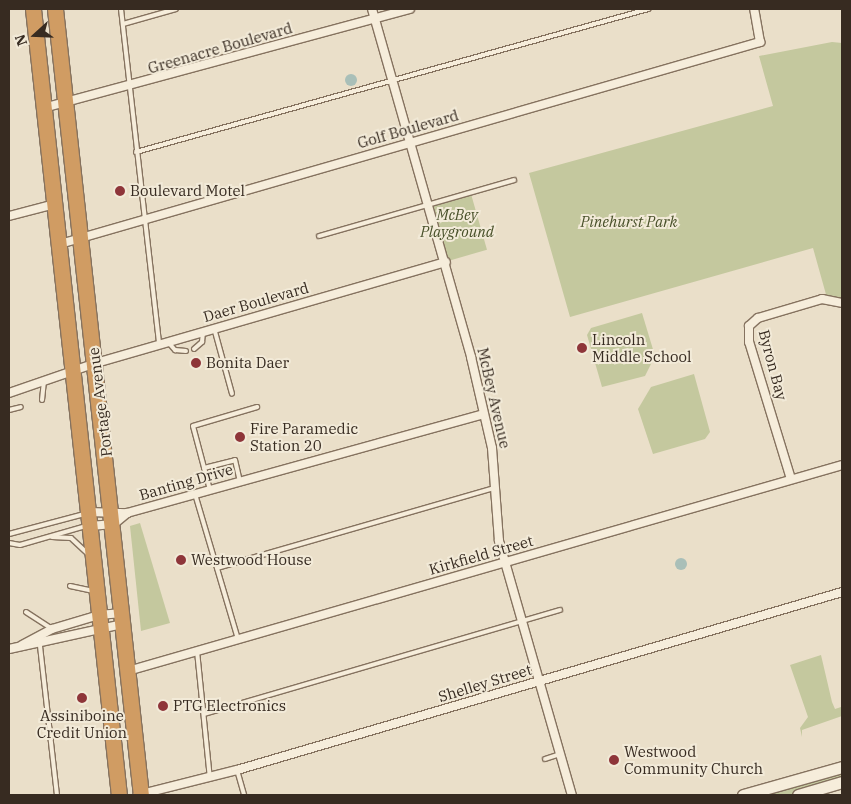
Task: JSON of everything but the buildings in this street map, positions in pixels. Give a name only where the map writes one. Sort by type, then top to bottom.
[{"type":"highway","name":"Portage Avenue","points":[[33,9],[119,795]]},
{"type":"highway","name":"Portage Avenue","points":[[55,9],[96,363],[118,516],[123,619],[139,795]]},
{"type":"street","name":"McBey Avenue","points":[[372,9],[446,262],[484,414],[494,488],[496,526],[572,795]]},
{"type":"street","name":"Greenacre Boulevard","points":[[43,108],[129,87],[410,9]]},
{"type":"street","name":"Golf Boulevard","points":[[60,244],[144,218],[411,143],[762,38],[754,9]]},
{"type":"street","points":[[9,216],[55,204]]},
{"type":"street","name":"Daer Boulevard","points":[[9,393],[96,363],[159,344],[446,262]]},
{"type":"street","name":"Byron Bay","points":[[791,479],[748,329],[758,318],[822,299],[842,303]]},
{"type":"street","name":"Banting Drive","points":[[89,519],[118,516],[484,414]]},
{"type":"street","name":"Kirkfield Street","points":[[128,672],[842,465]]},
{"type":"street","name":"Banting Drive","points":[[89,519],[118,516]]},
{"type":"street","name":"Shelley Street","points":[[139,795],[210,778],[842,592]]},
{"type":"street","points":[[9,649],[22,645],[52,629],[99,620],[123,619]]},
{"type":"street","points":[[22,645],[40,646],[99,620]]},
{"type":"street","points":[[746,795],[842,767]]},
{"type":"street","points":[[798,795],[842,782]]},
{"type":"lane","points":[[121,9],[159,344]]},
{"type":"lane","points":[[123,24],[176,9]]},
{"type":"lane","points":[[136,152],[648,9]]},
{"type":"lane","points":[[319,236],[428,203],[514,180]]},
{"type":"lane","points":[[214,328],[232,394]]},
{"type":"lane","points":[[194,349],[202,342],[202,332]]},
{"type":"lane","points":[[168,342],[174,350],[186,351]]},
{"type":"lane","points":[[42,400],[44,381]]},
{"type":"lane","points":[[210,490],[193,426],[257,406]]},
{"type":"lane","points":[[9,410],[20,407]]},
{"type":"lane","points":[[204,468],[234,460],[240,481]]},
{"type":"lane","points":[[217,568],[494,488]]},
{"type":"lane","points":[[195,494],[238,639]]},
{"type":"lane","points":[[9,534],[89,519]]},
{"type":"lane","points":[[9,543],[20,545],[89,519]]},
{"type":"lane","points":[[48,536],[71,538],[93,562]]},
{"type":"lane","points":[[70,586],[96,592]]},
{"type":"lane","points":[[204,714],[560,610]]},
{"type":"lane","points":[[26,612],[52,629]]},
{"type":"lane","points":[[40,646],[57,795]]},
{"type":"lane","points":[[197,651],[210,778]]},
{"type":"lane","points":[[545,758],[560,754]]},
{"type":"lane","points":[[237,770],[244,795]]},
{"type":"green space","name":"Pinehurst Park","points":[[832,42],[842,43],[842,302],[827,298],[813,248],[570,317],[529,173],[773,106],[759,56]]},
{"type":"green space","name":"McBey Playground","points":[[471,194],[487,250],[445,262],[429,206]]},
{"type":"green space","points":[[642,313],[655,356],[645,376],[602,387],[587,335],[591,328]]},
{"type":"green space","points":[[694,374],[710,432],[705,439],[653,454],[638,409],[651,387]]},
{"type":"green space","points":[[140,523],[170,623],[141,631],[130,526]]},
{"type":"green space","points":[[821,655],[832,702],[835,709],[841,707],[842,716],[802,730],[802,737],[800,728],[808,717],[790,665]]},
{"type":"green space","points":[[842,767],[842,782],[798,795],[743,795]]},
{"type":"water","points":[[351,74],[357,80],[351,86],[345,80]]},
{"type":"water","points":[[679,558],[683,558],[687,564],[683,570],[679,570],[675,566],[675,562]]},
{"type":"place","name":"Boulevard Motel","points":[[120,191]]},
{"type":"place","name":"Lincoln Middle School","points":[[582,348]]},
{"type":"place","name":"Bonita Daer","points":[[196,363]]},
{"type":"place","name":"Fire Paramedic Station 20","points":[[240,437]]},
{"type":"place","name":"Westwood House","points":[[181,560]]},
{"type":"place","name":"Assiniboine Credit Union","points":[[82,698]]},
{"type":"place","name":"PTG Electronics","points":[[163,706]]},
{"type":"place","name":"Westwood Community Church","points":[[614,760]]}]
